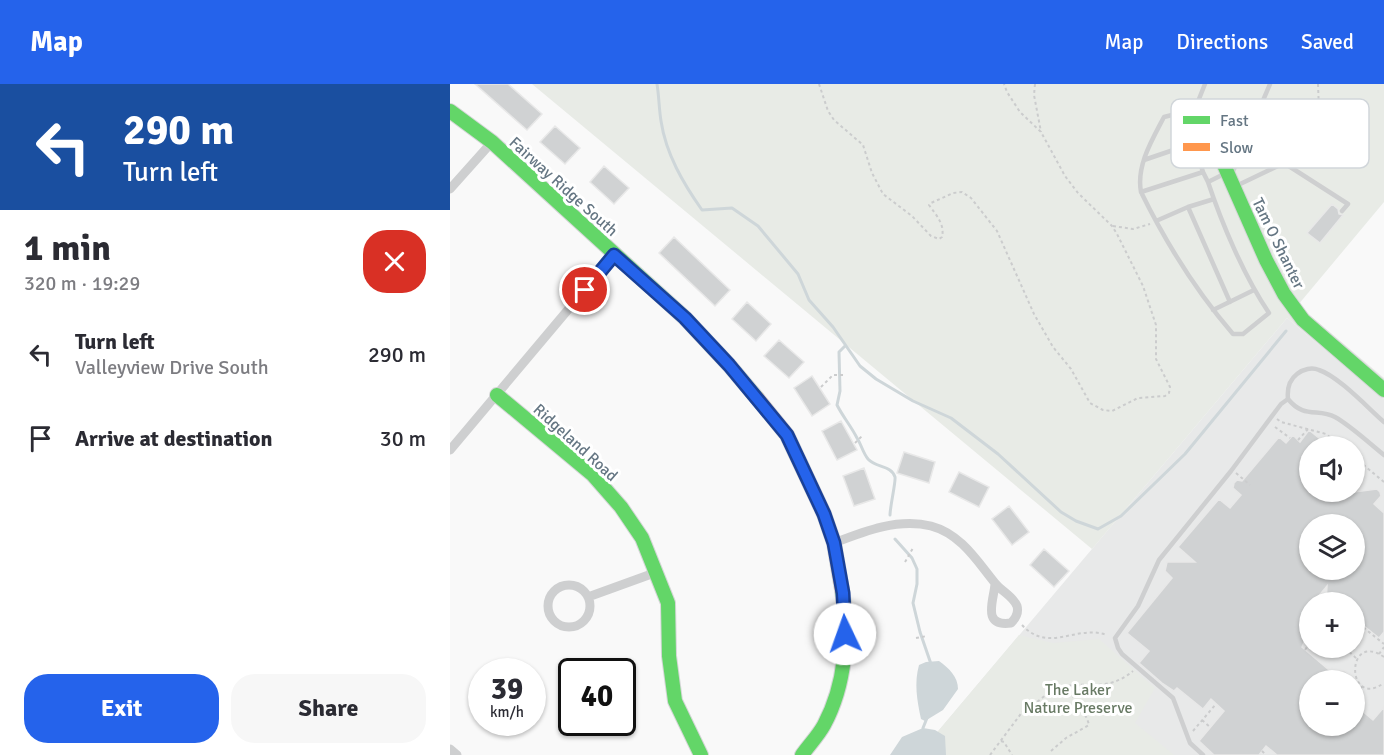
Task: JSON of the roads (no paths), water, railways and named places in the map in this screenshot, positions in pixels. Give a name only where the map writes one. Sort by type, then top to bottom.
[{"type":"street","name":"Fairway Ridge South","points":[[450,111],[492,142],[685,318],[729,365],[787,435],[824,514],[834,543],[843,593],[845,634],[842,676],[835,701],[823,727],[802,755]]},
{"type":"street","points":[[450,189],[492,142]]},
{"type":"street","name":"Tam O Shanter","points":[[1226,168],[1266,260],[1284,294],[1303,320],[1384,390]]},
{"type":"street","points":[[450,450],[614,255]]},
{"type":"street","name":"Ridgeland Road","points":[[497,395],[592,474],[621,507],[642,538],[668,603],[669,656],[675,701],[701,755]]},
{"type":"street","points":[[834,543],[878,526],[915,523],[947,532],[969,551],[995,584],[1013,601],[1017,608],[1016,618],[1011,623],[994,618],[990,608],[995,584]]},
{"type":"street","points":[[588,597],[657,572]]},
{"type":"street","points":[[567,585],[575,586],[588,597],[589,613],[579,625],[563,626],[551,616],[548,608],[549,600],[559,588],[567,585]]},
{"type":"street","points":[[450,749],[457,755]]},
{"type":"lane","points":[[1199,99],[1205,84]]},
{"type":"lane","points":[[1264,99],[1270,84]]},
{"type":"lane","points":[[1171,115],[1164,117],[1147,149],[1139,182],[1141,192],[1203,299],[1233,334],[1243,334],[1269,313],[1254,290],[1202,168]]},
{"type":"lane","points":[[1144,160],[1171,151]]},
{"type":"lane","points":[[1208,182],[1234,168]]},
{"type":"lane","points":[[1234,188],[1274,168]]},
{"type":"lane","points":[[1292,168],[1348,204],[1342,211]]},
{"type":"lane","points":[[1141,192],[1203,172]]},
{"type":"lane","points":[[1156,221],[1214,199]]},
{"type":"lane","points":[[1188,207],[1230,302]]},
{"type":"lane","points":[[1212,310],[1254,290]]},
{"type":"lane","points":[[1203,755],[1190,743],[1173,698],[1118,648],[1115,638],[1138,606],[1159,560],[1272,415],[1288,399],[1289,384],[1296,374],[1306,369],[1317,369],[1329,375],[1384,422]]},
{"type":"lane","points":[[1288,399],[1305,412],[1334,416],[1384,455]]},
{"type":"waterway","points":[[657,84],[663,133],[671,157],[702,210],[732,208],[758,226],[798,274],[809,300],[833,327],[860,366],[876,379],[913,401],[951,418],[998,454],[1061,512],[1076,521],[1098,529],[1121,516],[1185,454],[1286,331]]},
{"type":"waterway","points":[[845,346],[839,352],[840,391],[837,405],[868,459],[887,468],[895,477],[890,515]]},
{"type":"waterway","points":[[895,539],[912,558],[917,569],[913,603],[931,664]]},
{"type":"waterway","points":[[923,728],[927,718]]},
{"type":"park label","name":"The Laker Nature Preserve","points":[[1078,698]]}]
